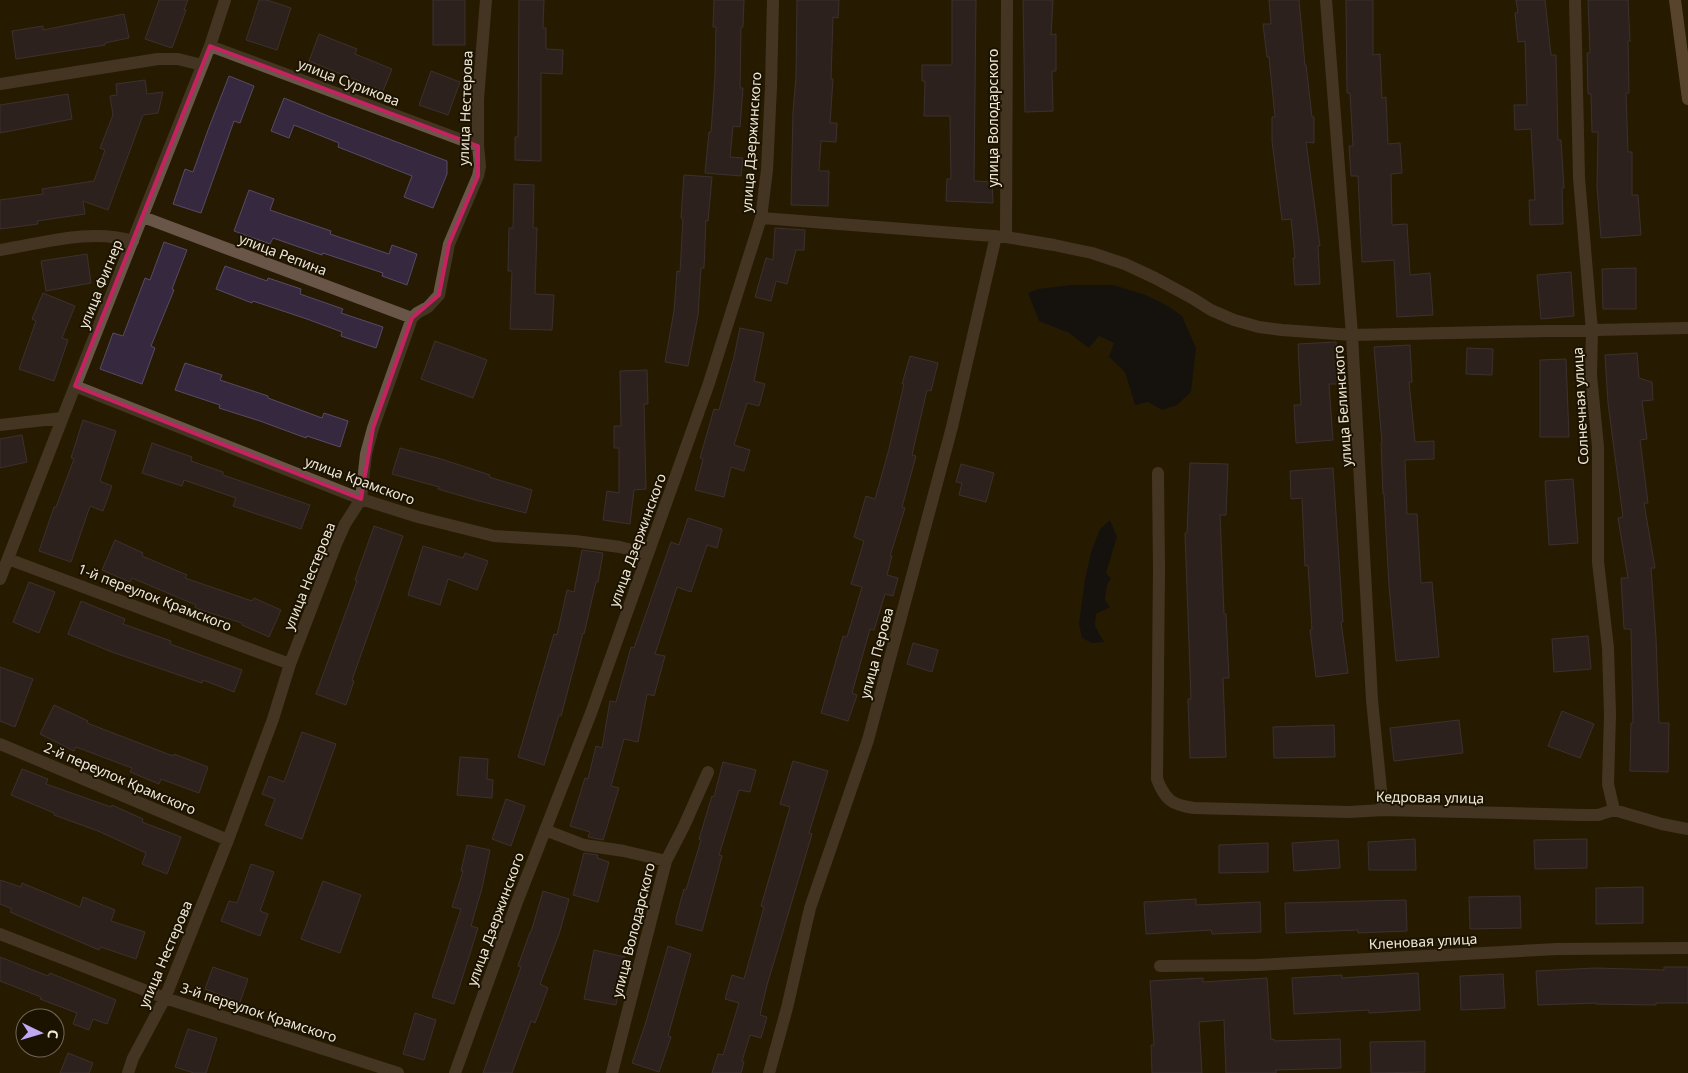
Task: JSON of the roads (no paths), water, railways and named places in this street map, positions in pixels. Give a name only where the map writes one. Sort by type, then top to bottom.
[{"type":"main road","points":[[1675,0],[1688,99]]},
{"type":"street","name":"улица Фигнер","points":[[0,579],[210,46],[225,0]]},
{"type":"street","name":"улица Нестерова","points":[[128,1073],[133,1058],[165,998],[228,840],[273,719],[290,664],[336,544],[345,524],[361,499],[366,454],[373,428],[412,318],[428,307],[439,295],[449,244],[478,176],[480,166],[478,99],[486,0]]},
{"type":"street","name":"улица Дзержинского","points":[[455,1073],[514,911],[591,713],[709,383],[761,218],[768,144],[773,0]]},
{"type":"street","name":"улица Володарского","points":[[1001,236],[1007,0]]},
{"type":"street","name":"улица Белинского","points":[[1326,0],[1352,334],[1372,700],[1383,810]]},
{"type":"street","name":"Солнечная улица","points":[[1575,0],[1579,178],[1592,331],[1591,375],[1598,447],[1598,562],[1608,648],[1610,714],[1608,784],[1614,810]]},
{"type":"street","name":"улица Сурикова","points":[[210,46],[478,146]]},
{"type":"street","points":[[0,84],[158,59],[178,59],[202,66]]},
{"type":"street","name":"улица Репина","points":[[143,217],[412,318]]},
{"type":"street","points":[[761,218],[1001,236],[1092,253],[1125,264],[1162,282],[1211,310],[1234,320],[1260,327],[1282,330],[1352,334],[1688,328]]},
{"type":"street","points":[[0,250],[88,235],[118,236],[133,241]]},
{"type":"street","name":"улица Перова","points":[[769,1073],[810,908],[870,731],[952,428],[1001,236]]},
{"type":"street","name":"улица Крамского","points":[[75,386],[361,499],[418,517],[494,536],[575,540],[620,547],[647,554]]},
{"type":"street","points":[[0,425],[62,418]]},
{"type":"street","name":"Кедровая улица","points":[[1158,473],[1157,779],[1162,791],[1170,801],[1179,806],[1194,808],[1349,812],[1383,810],[1582,815],[1614,810],[1662,824],[1688,829]]},
{"type":"street","name":"1-й переулок Крамского","points":[[8,558],[290,664]]},
{"type":"street","name":"2-й переулок Крамского","points":[[0,744],[228,840]]},
{"type":"street","name":"улица Володарского","points":[[612,1073],[666,861],[708,772]]},
{"type":"street","points":[[545,830],[584,845],[624,851],[666,861]]},
{"type":"street","name":"3-й переулок Крамского","points":[[0,934],[165,998],[398,1073]]},
{"type":"street","name":"Кленовая улица","points":[[1160,966],[1258,965],[1557,949],[1688,948]]},
{"type":"water","points":[[1071,285],[1113,285],[1146,295],[1168,306],[1182,316],[1196,348],[1191,392],[1177,405],[1162,410],[1148,402],[1135,405],[1125,372],[1109,357],[1114,343],[1099,336],[1089,348],[1069,333],[1039,321],[1028,293],[1038,289]]},
{"type":"water","points":[[1110,520],[1117,537],[1106,573],[1111,578],[1107,585],[1105,600],[1110,607],[1096,614],[1095,626],[1104,642],[1092,643],[1082,638],[1079,624],[1085,579],[1091,552],[1100,529]]}]
